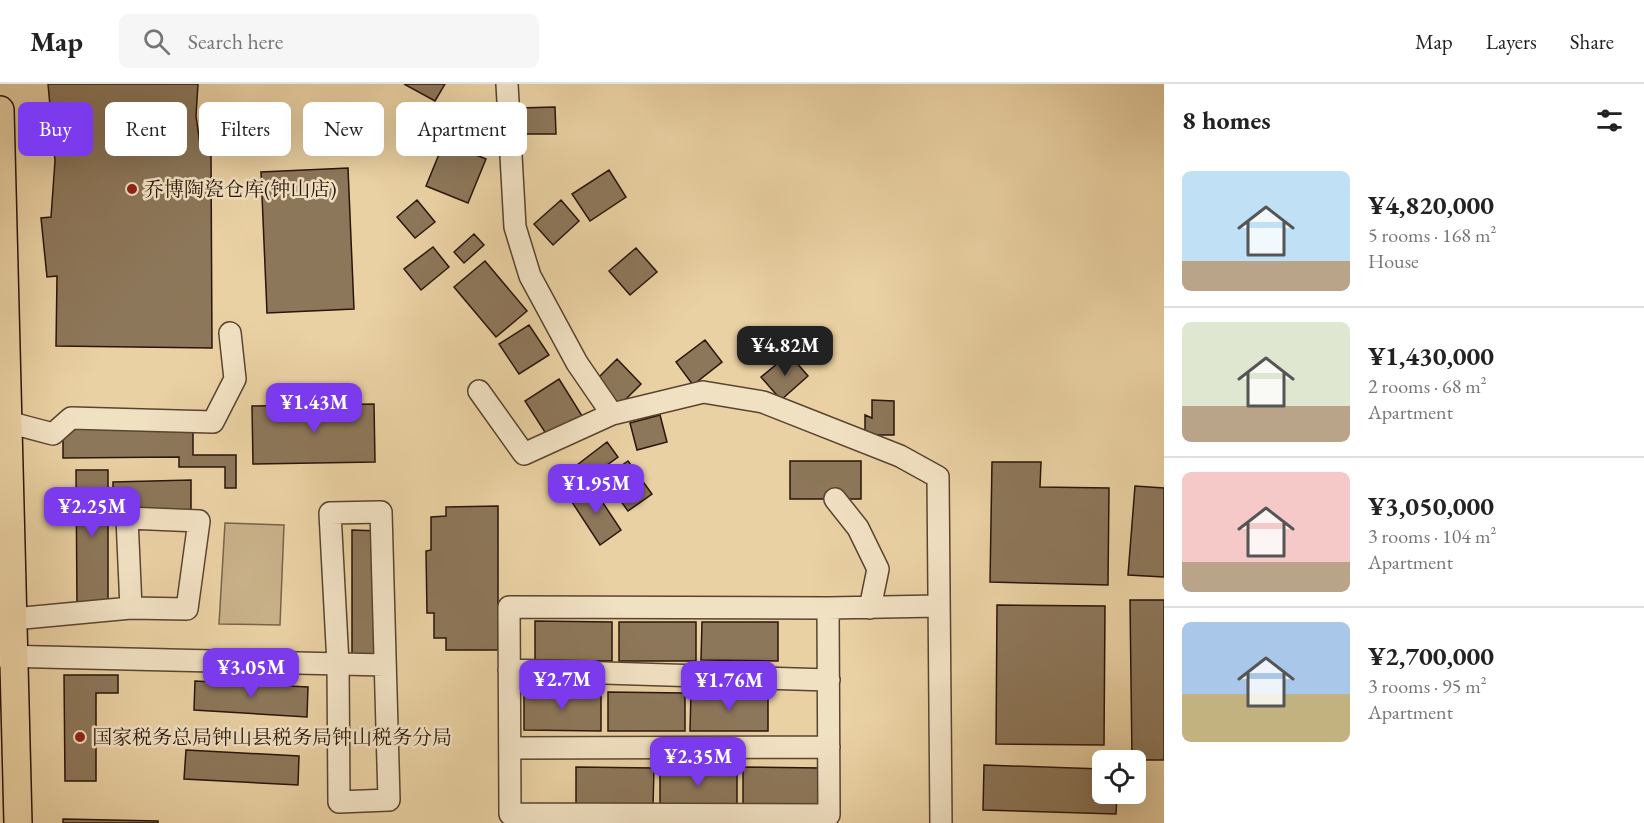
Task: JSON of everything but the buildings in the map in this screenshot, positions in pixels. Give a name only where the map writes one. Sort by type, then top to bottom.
[{"type":"main road","points":[[0,110],[7,656],[18,823]]},
{"type":"street","points":[[507,84],[515,227],[530,276],[577,363],[612,414]]},
{"type":"street","points":[[4,420],[53,435],[71,418],[213,422],[235,379],[230,333]]},
{"type":"street","points":[[479,391],[524,454],[612,414],[703,392],[763,402],[900,456],[938,477],[941,823]]},
{"type":"street","points":[[835,498],[858,528],[878,569],[870,608]]},
{"type":"street","points":[[381,512],[386,665],[389,800],[339,802],[338,664],[330,513],[381,512]]},
{"type":"street","points":[[7,619],[131,608],[187,609],[200,521],[127,518],[131,608]]},
{"type":"street","points":[[828,608],[829,815],[510,814],[509,607],[870,608],[939,606]]},
{"type":"street","points":[[7,656],[386,665]]},
{"type":"street","points":[[510,670],[829,680]]},
{"type":"street","points":[[510,748],[829,747]]},
{"type":"shaded area","points":[[225,523],[284,525],[280,625],[219,624]]},
{"type":"place","name":"乔博陶瓷仓库(钟山店)","points":[[132,189]]},
{"type":"place","name":"国家税务总局钟山县税务局钟山税务分局","points":[[80,737]]}]
